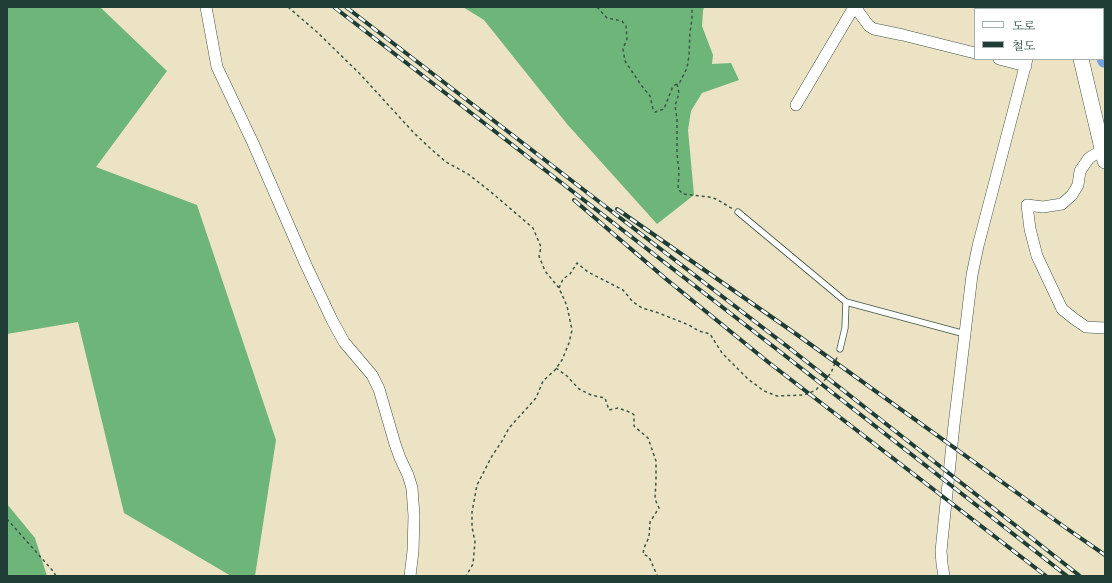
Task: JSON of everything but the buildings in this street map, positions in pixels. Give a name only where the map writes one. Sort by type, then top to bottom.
[{"type":"main road","points":[[1081,60],[1104,155]]},
{"type":"street","points":[[206,7],[217,67],[253,143],[306,265],[344,342],[372,375],[379,389],[400,458],[412,488],[414,516],[413,551],[410,576]]},
{"type":"street","points":[[796,105],[854,7],[869,26],[874,29],[974,53]]},
{"type":"street","points":[[944,576],[941,551],[972,275],[978,246],[1026,63],[1006,60]]},
{"type":"street","points":[[1104,155],[1089,158],[1080,171],[1078,185],[1072,195],[1062,204],[1043,207],[1027,205],[1030,229],[1036,256],[1062,309],[1086,327],[1105,328]]},
{"type":"lane","points":[[738,212],[846,302],[965,334]]},
{"type":"lane","points":[[840,349],[845,328],[846,302]]},
{"type":"path","points":[[288,7],[318,32],[431,149],[446,162],[468,174],[480,183],[533,228],[541,248],[539,256],[545,271],[559,288],[567,306],[572,330],[569,343],[562,360],[543,380],[536,398],[509,428],[477,485],[472,512],[472,527],[475,542],[473,564],[466,576]]},
{"type":"path","points":[[597,7],[607,18],[622,21],[626,26],[627,39],[623,50],[625,61],[650,96],[655,112],[664,109],[673,86],[680,82],[687,68],[692,19],[691,7]]},
{"type":"path","points":[[678,84],[679,93],[675,106],[677,118],[677,154],[679,171],[678,189],[683,194],[716,199],[738,212]]},
{"type":"path","points":[[559,288],[563,279],[570,274],[577,263],[588,272],[623,290],[633,302],[642,308],[689,325],[698,331],[710,334],[722,353],[748,379],[764,391],[777,396],[804,395],[816,390],[831,373],[840,349]]},
{"type":"path","points":[[556,368],[567,376],[579,389],[591,395],[605,398],[609,410],[618,408],[632,413],[634,415],[634,426],[648,438],[656,461],[655,499],[659,508],[650,522],[649,537],[643,554],[649,557],[657,576]]},
{"type":"path","points":[[7,518],[56,576]]},
{"type":"green space","points":[[7,7],[100,7],[167,71],[96,167],[197,205],[276,440],[255,576],[231,576],[124,513],[78,322],[7,334]]},
{"type":"green space","points":[[463,7],[704,7],[702,26],[713,55],[712,64],[731,63],[739,80],[702,93],[691,111],[688,130],[694,195],[657,224],[567,124],[484,20]]},
{"type":"green space","points":[[7,504],[35,538],[47,576],[7,576]]},
{"type":"waterway","points":[[1104,56],[1105,60]]},
{"type":"railway","points":[[334,7],[783,354],[1067,576]]},
{"type":"railway","points":[[346,7],[788,347],[1080,576]]},
{"type":"railway","points":[[574,200],[666,279],[768,362],[1046,576]]},
{"type":"railway","points":[[617,209],[796,334],[1105,555]]}]
